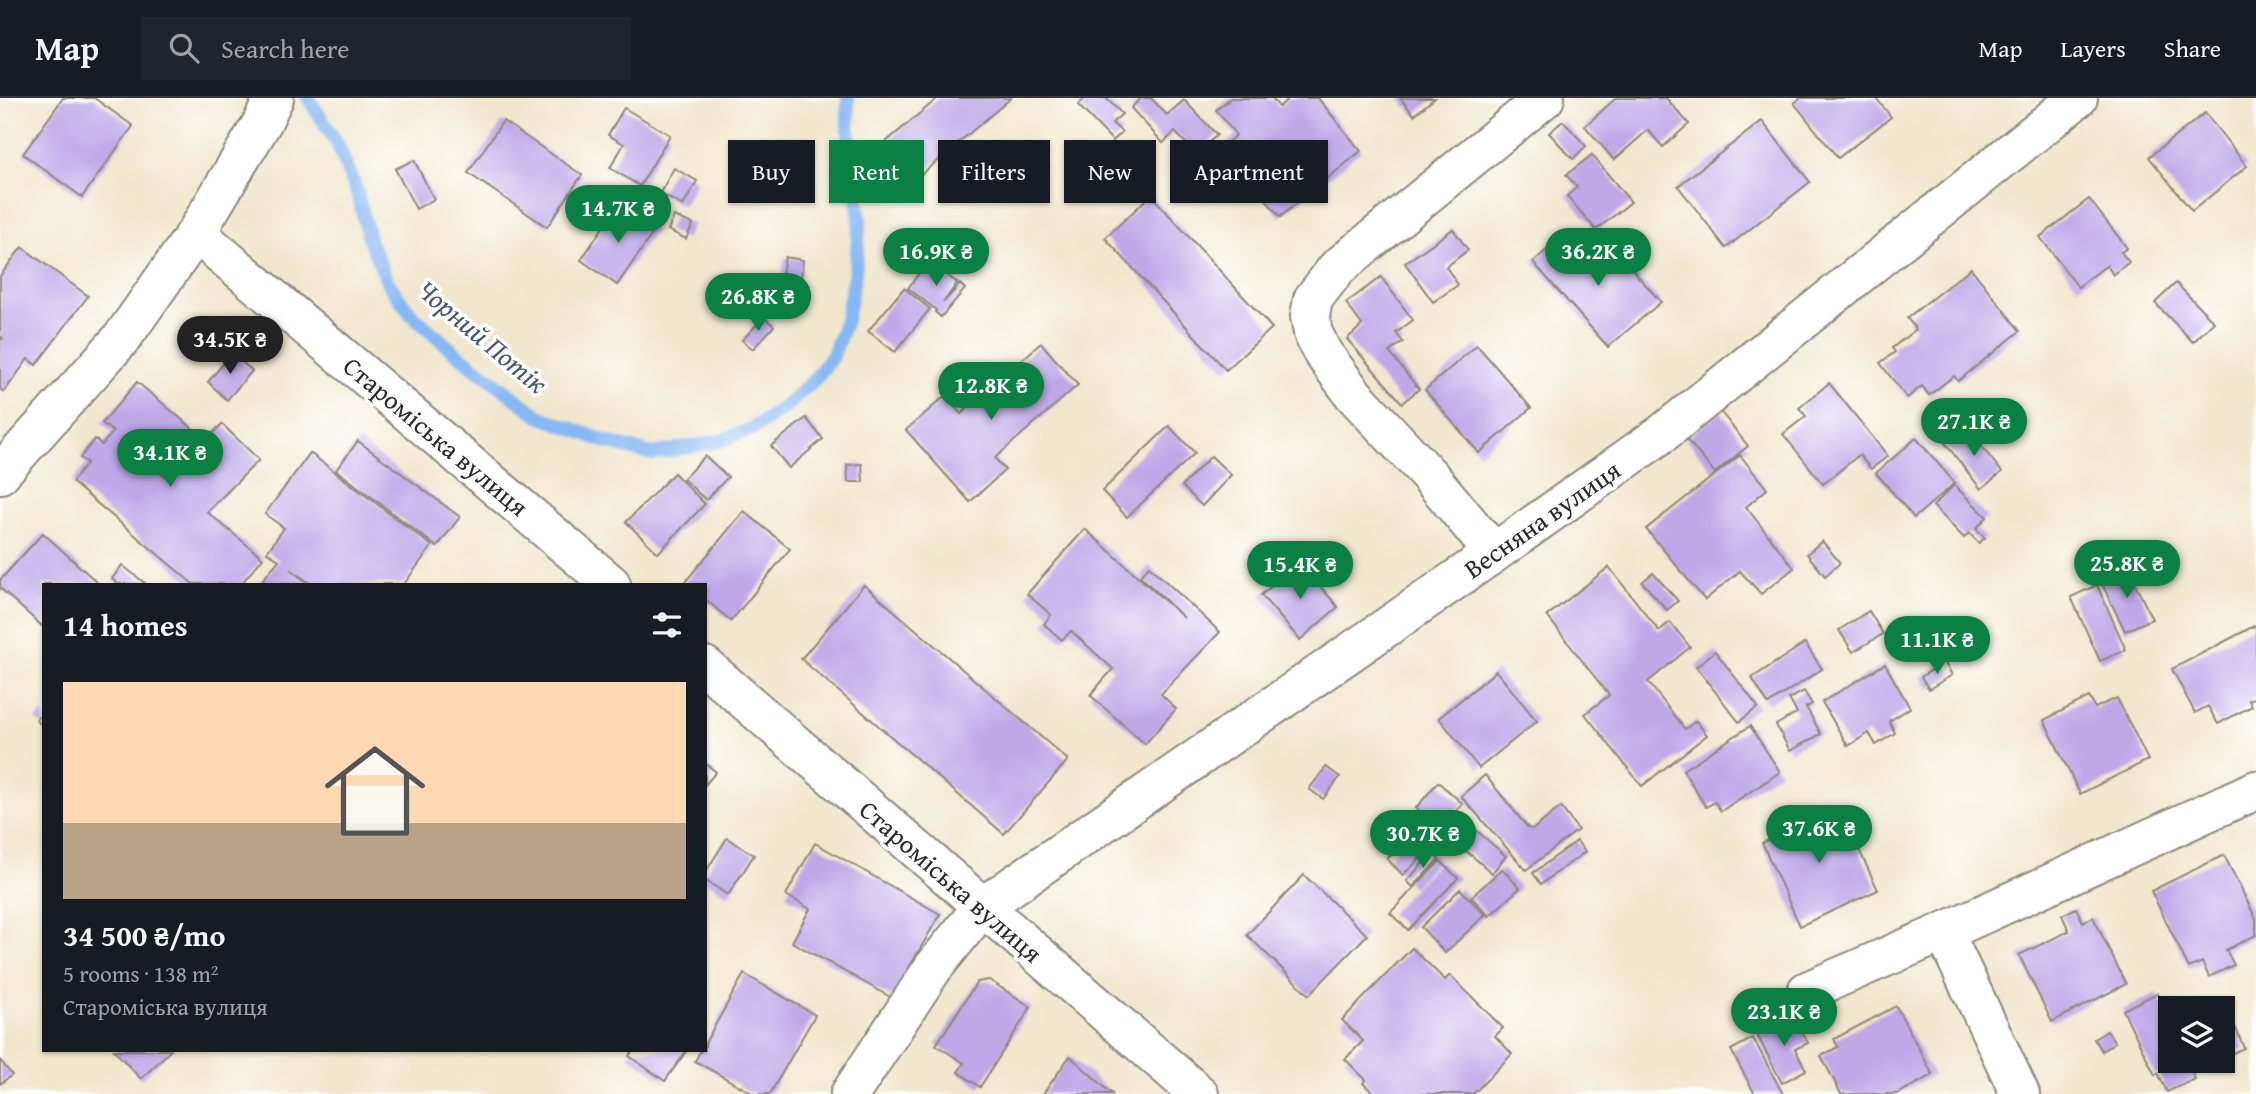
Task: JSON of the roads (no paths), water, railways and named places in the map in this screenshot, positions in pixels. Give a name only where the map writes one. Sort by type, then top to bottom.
[{"type":"street","points":[[1494,553],[1428,474],[1335,373],[1313,333],[1310,316],[1313,299],[1337,268],[1545,98]]},
{"type":"street","name":"Весняна вулиця","points":[[850,1094],[933,968],[982,907],[1663,433],[2078,98]]},
{"type":"street","points":[[0,474],[122,338],[196,233],[268,110]]},
{"type":"street","name":"Староміська вулиця","points":[[196,233],[610,583]]},
{"type":"street","name":"Староміська вулиця","points":[[707,668],[1199,1094]]},
{"type":"street","points":[[1807,991],[1944,932],[2256,790]]},
{"type":"street","points":[[1944,932],[2020,1094]]},
{"type":"waterway","name":"Чорний Потік","points":[[308,98],[337,143],[357,192],[370,242],[388,283],[411,314],[452,350],[539,416],[607,442],[652,454],[719,441],[752,429],[786,406],[815,379],[833,355],[846,320],[855,272],[860,220],[848,125],[848,98]]}]
